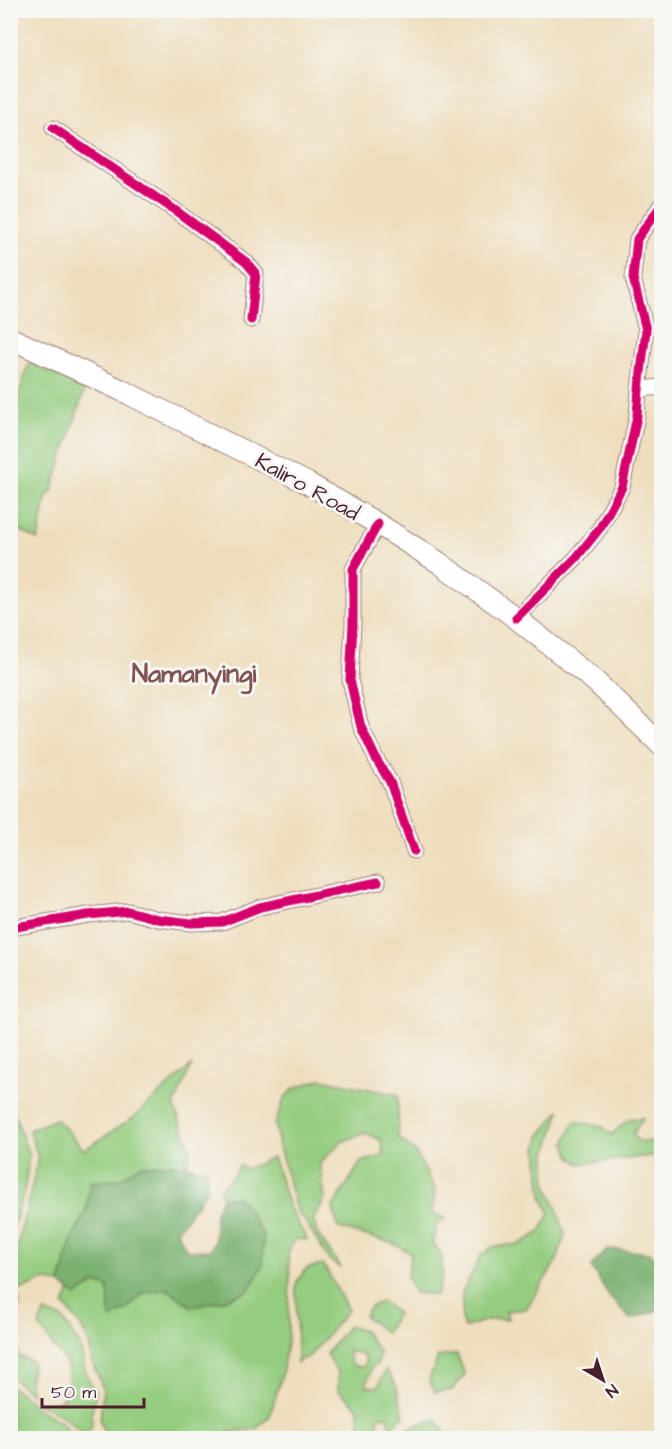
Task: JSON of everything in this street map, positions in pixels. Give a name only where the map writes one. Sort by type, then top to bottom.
[{"type":"main road","name":"Kaliro Road","points":[[10,338],[123,391],[307,483],[378,524],[438,562],[516,618],[596,682],[662,746]]},
{"type":"street","points":[[53,128],[176,211],[246,262],[256,274],[251,320]]},
{"type":"street","points":[[516,618],[576,558],[600,528],[622,487],[637,416],[646,330],[633,278],[637,238],[662,204]]},
{"type":"street","points":[[639,389],[662,387]]},
{"type":"street","points":[[378,524],[353,569],[350,680],[361,727],[390,782],[414,851]]},
{"type":"street","points":[[10,928],[128,911],[158,919],[191,923],[222,922],[260,907],[378,882]]},
{"type":"green space","points":[[30,363],[85,388],[52,491],[47,496],[38,540],[10,525],[11,422]]},
{"type":"green space","points":[[192,1065],[174,1105],[191,1150],[186,1166],[141,1165],[120,1179],[90,1182],[87,1207],[70,1245],[60,1284],[45,1280],[22,1290],[12,1282],[18,1243],[38,1157],[29,1130],[57,1119],[84,1150],[133,1118]]},
{"type":"green space","points":[[321,1079],[398,1095],[398,1137],[416,1153],[435,1190],[433,1213],[446,1219],[438,1223],[432,1242],[441,1253],[443,1274],[436,1295],[414,1293],[407,1276],[411,1253],[392,1243],[338,1228],[333,1207],[361,1162],[384,1156],[381,1140],[365,1133],[341,1142],[320,1163],[325,1199],[313,1219],[317,1233],[341,1268],[329,1260],[296,1210],[275,1124],[285,1097],[295,1088]]},
{"type":"green space","points":[[560,1110],[546,1157],[546,1182],[565,1235],[557,1260],[526,1309],[506,1311],[508,1319],[487,1320],[464,1328],[462,1293],[480,1257],[492,1247],[520,1244],[539,1233],[550,1214],[542,1197],[537,1149],[540,1135]]},
{"type":"green space","points":[[14,1113],[29,1156],[25,1187],[11,1234],[10,1116]]},
{"type":"green space","points":[[643,1118],[633,1134],[638,1141],[656,1142],[661,1148],[658,1155],[579,1164],[571,1157],[565,1143],[575,1121],[603,1127],[611,1135],[629,1119]]},
{"type":"green space","points":[[273,1157],[289,1207],[307,1240],[295,1239],[288,1253],[290,1276],[288,1336],[282,1374],[270,1416],[256,1429],[180,1438],[111,1438],[105,1433],[100,1421],[103,1388],[92,1362],[89,1343],[79,1323],[64,1305],[70,1290],[77,1296],[95,1283],[108,1287],[110,1318],[126,1310],[143,1293],[167,1289],[192,1307],[224,1300],[248,1291],[236,1197],[222,1198],[220,1188],[234,1175],[239,1165],[247,1169]]},
{"type":"green space","points":[[176,1164],[207,1169],[207,1190],[177,1231],[187,1251],[210,1250],[215,1241],[215,1213],[222,1198],[236,1197],[244,1203],[263,1235],[263,1265],[248,1291],[224,1300],[192,1307],[167,1289],[143,1293],[126,1310],[110,1319],[108,1287],[95,1283],[77,1296],[60,1284],[70,1245],[87,1207],[90,1182],[120,1179],[141,1165]]},
{"type":"green space","points":[[608,1249],[649,1253],[661,1260],[661,1305],[655,1311],[630,1319],[609,1296],[591,1266]]},
{"type":"green space","points":[[324,1265],[348,1310],[308,1358],[301,1359],[297,1363],[296,1283],[307,1268]]},
{"type":"green space","points":[[11,1296],[20,1300],[14,1342],[19,1356],[33,1362],[29,1381],[32,1395],[11,1377]]},
{"type":"green space","points":[[382,1301],[397,1313],[386,1333],[364,1315],[370,1307]]},
{"type":"green space","points":[[44,1312],[62,1318],[80,1346],[86,1374],[96,1393],[92,1411],[92,1426],[88,1431],[81,1432],[63,1416],[36,1402],[60,1402],[69,1386],[67,1363],[39,1325]]},
{"type":"green space","points":[[348,1326],[364,1331],[379,1352],[378,1363],[372,1367],[366,1386],[378,1387],[386,1369],[396,1385],[404,1416],[390,1427],[388,1416],[378,1417],[378,1430],[381,1436],[362,1438],[358,1408],[338,1390],[338,1373],[326,1354]],"holes":[[[348,1351],[362,1354],[366,1361],[362,1368],[351,1364]]]},
{"type":"green space","points":[[457,1354],[465,1375],[452,1390],[435,1392],[429,1380],[438,1357]]},
{"type":"green space","points":[[10,1386],[31,1401],[39,1410],[61,1421],[68,1431],[81,1438],[11,1438]]},
{"type":"green space","points":[[436,1419],[446,1438],[398,1438],[410,1427]]},
{"type":"cycle path","points":[[53,128],[176,211],[246,262],[256,274],[251,320]]},
{"type":"cycle path","points":[[516,618],[576,558],[600,528],[622,487],[637,416],[646,330],[633,278],[637,239],[662,204]]},
{"type":"cycle path","points":[[378,524],[353,569],[350,680],[361,727],[390,782],[414,851]]},
{"type":"cycle path","points":[[10,928],[128,911],[158,919],[191,923],[222,922],[260,907],[378,882]]},
{"type":"district","name":"Namanyingi","points":[[194,673]]}]
